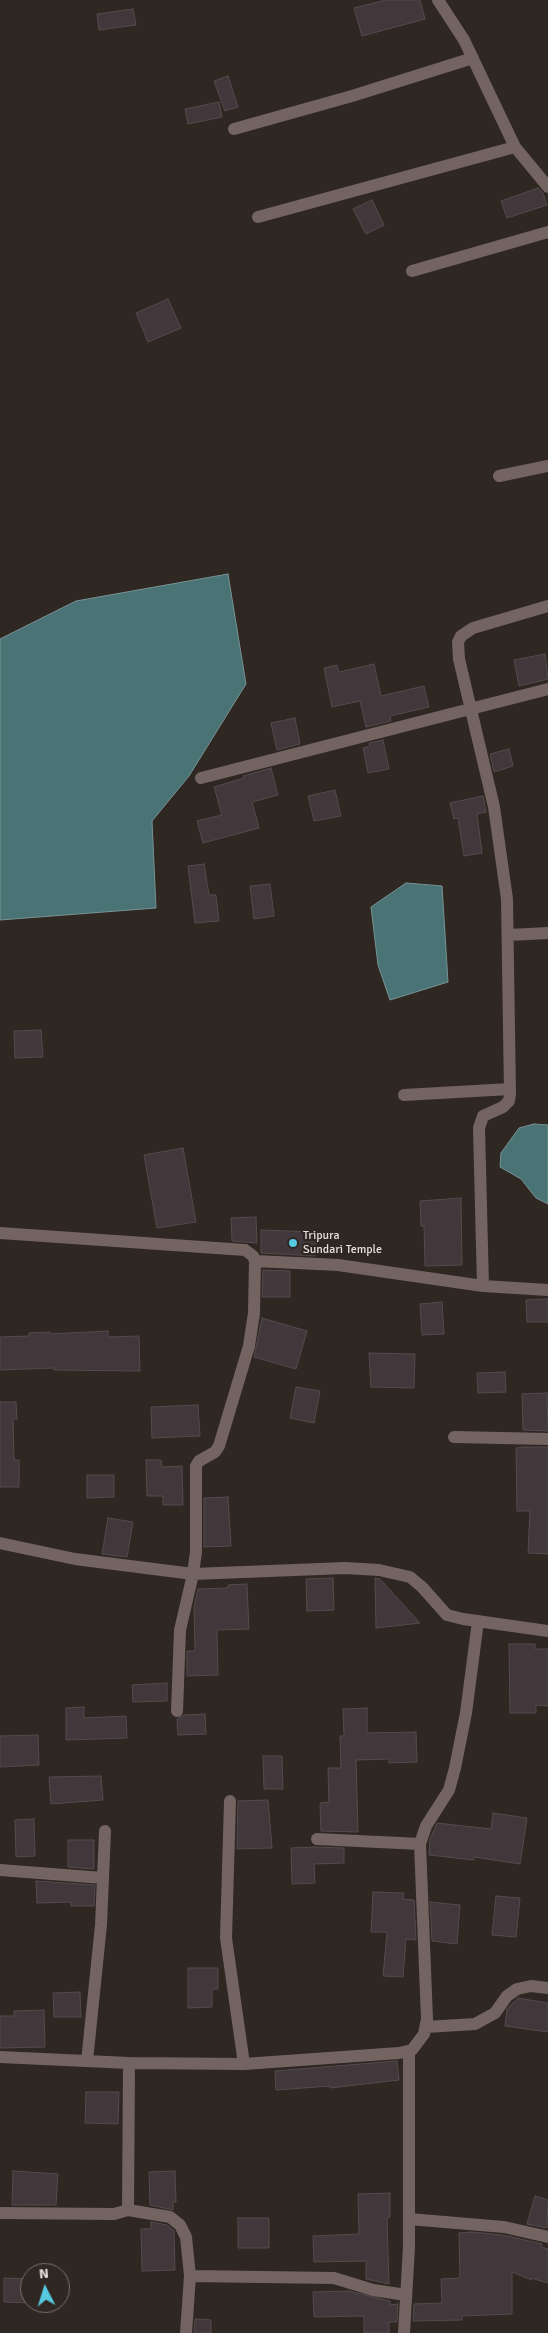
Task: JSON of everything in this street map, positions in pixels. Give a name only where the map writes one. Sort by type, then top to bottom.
[{"type":"street","points":[[440,1],[464,40],[515,147],[548,187]]},
{"type":"street","points":[[234,129],[352,96],[472,58]]},
{"type":"street","points":[[258,217],[515,147]]},
{"type":"street","points":[[412,272],[548,232]]},
{"type":"street","points":[[499,476],[548,466]]},
{"type":"street","points":[[483,1286],[479,1128],[483,1116],[507,1104],[510,1089],[509,936],[506,884],[495,817],[458,650],[461,636],[473,628],[548,606]]},
{"type":"street","points":[[201,778],[548,689]]},
{"type":"street","points":[[509,936],[548,933]]},
{"type":"street","points":[[404,1095],[510,1089]]},
{"type":"street","points":[[0,1233],[244,1250],[253,1256],[255,1261],[251,1335],[241,1376],[219,1446],[215,1452],[199,1461],[196,1466],[196,1552],[180,1630],[177,1711]]},
{"type":"street","points":[[255,1261],[338,1265],[483,1286],[548,1290]]},
{"type":"street","points":[[454,1436],[548,1439]]},
{"type":"street","points":[[0,1542],[75,1559],[193,1574],[345,1568],[379,1570],[410,1577],[447,1614],[478,1621],[548,1631]]},
{"type":"street","points":[[404,2333],[409,2219],[409,2051],[424,2034],[426,2028],[420,1844],[426,1826],[449,1790],[455,1768],[466,1713],[478,1621]]},
{"type":"street","points":[[230,1801],[226,1938],[244,2064]]},
{"type":"street","points":[[87,2061],[101,1925],[105,1831]]},
{"type":"street","points":[[317,1840],[420,1844]]},
{"type":"street","points":[[0,1870],[103,1878]]},
{"type":"street","points":[[426,2028],[475,2024],[495,2014],[507,1996],[517,1989],[531,1986],[548,1988]]},
{"type":"street","points":[[0,2057],[128,2063],[244,2064],[409,2051]]},
{"type":"street","points":[[128,2063],[128,2210]]},
{"type":"street","points":[[0,2213],[114,2214],[128,2210],[170,2216],[180,2225],[186,2238],[190,2276],[186,2333]]},
{"type":"street","points":[[409,2219],[504,2228],[548,2237]]},
{"type":"street","points":[[190,2276],[334,2278],[372,2290],[406,2295]]},
{"type":"water","points":[[228,574],[246,684],[189,776],[152,821],[156,908],[0,920],[0,639],[76,601]]},
{"type":"water","points":[[406,883],[442,886],[448,982],[390,1000],[378,965],[371,907]]},
{"type":"water","points":[[534,1124],[548,1125],[548,1204],[536,1198],[521,1179],[500,1167],[501,1153],[519,1128]]},
{"type":"building","points":[[386,0],[420,0],[425,19],[362,36],[354,8]]},
{"type":"building","points":[[133,9],[136,25],[99,30],[97,14]]},
{"type":"building","points":[[228,76],[238,107],[225,111],[214,81]]},
{"type":"building","points":[[219,102],[222,117],[188,124],[185,109]]},
{"type":"building","points":[[538,188],[543,193],[547,205],[507,218],[501,201]]},
{"type":"building","points":[[372,200],[384,225],[366,234],[353,209]]},
{"type":"building","points":[[168,299],[181,328],[148,342],[136,313]]},
{"type":"building","points":[[545,654],[548,679],[519,686],[514,660]]},
{"type":"building","points":[[374,664],[381,696],[424,686],[429,707],[390,716],[391,721],[366,727],[360,701],[332,707],[324,668],[337,665],[339,672]]},
{"type":"building","points":[[295,718],[300,744],[277,750],[271,723]]},
{"type":"building","points":[[383,740],[389,769],[368,773],[363,748],[370,746],[369,743]]},
{"type":"building","points":[[509,749],[513,766],[494,772],[490,754]]},
{"type":"building","points":[[271,768],[278,795],[252,802],[259,828],[203,843],[197,821],[222,815],[214,787]]},
{"type":"building","points":[[335,790],[341,816],[314,821],[308,796]]},
{"type":"building","points":[[483,796],[486,812],[477,814],[482,853],[464,856],[458,818],[454,819],[450,803]]},
{"type":"building","points":[[204,864],[209,895],[216,895],[219,921],[195,923],[188,866]]},
{"type":"building","points":[[270,884],[274,916],[254,919],[250,886]]},
{"type":"building","points":[[41,1030],[43,1057],[15,1058],[14,1031]]},
{"type":"building","points":[[183,1148],[196,1222],[157,1228],[144,1155]]},
{"type":"building","points":[[461,1198],[462,1265],[425,1266],[424,1226],[421,1226],[420,1201]]},
{"type":"building","points":[[256,1217],[257,1243],[232,1241],[231,1218]]},
{"type":"building","name":"Tripura Sundari Temple","points":[[261,1230],[316,1232],[315,1256],[261,1253]]},
{"type":"building","points":[[263,1270],[290,1271],[290,1297],[262,1297]]},
{"type":"building","points":[[548,1299],[548,1322],[527,1322],[526,1300]]},
{"type":"building","points":[[442,1302],[444,1334],[422,1335],[420,1304]]},
{"type":"building","points":[[262,1318],[307,1331],[296,1369],[254,1357]]},
{"type":"building","points":[[108,1331],[108,1337],[139,1336],[140,1371],[54,1370],[54,1368],[0,1370],[0,1337],[29,1336],[29,1333],[50,1332],[50,1334]]},
{"type":"building","points":[[369,1353],[415,1354],[414,1388],[371,1387]]},
{"type":"building","points":[[505,1372],[506,1392],[478,1393],[477,1373]]},
{"type":"building","points":[[296,1387],[320,1391],[314,1423],[290,1418]]},
{"type":"building","points":[[547,1393],[548,1431],[523,1430],[522,1394]]},
{"type":"building","points":[[0,1402],[16,1402],[17,1419],[13,1419],[14,1460],[19,1460],[19,1487],[0,1487]]},
{"type":"building","points":[[198,1405],[200,1436],[152,1438],[151,1407]]},
{"type":"building","points":[[548,1447],[548,1554],[528,1553],[530,1511],[517,1511],[516,1448]]},
{"type":"building","points":[[146,1460],[161,1460],[162,1467],[182,1466],[183,1505],[163,1505],[163,1496],[147,1496]]},
{"type":"building","points":[[87,1475],[114,1475],[114,1497],[87,1498]]},
{"type":"building","points":[[228,1497],[231,1546],[204,1547],[204,1498]]},
{"type":"building","points":[[108,1518],[133,1522],[127,1557],[102,1554]]},
{"type":"building","points":[[333,1578],[334,1610],[307,1611],[306,1579]]},
{"type":"building","points":[[375,1578],[380,1579],[420,1623],[376,1628]]},
{"type":"building","points":[[247,1584],[249,1629],[217,1630],[218,1675],[187,1676],[187,1651],[195,1651],[194,1607],[198,1589],[228,1588],[228,1585]]},
{"type":"building","points":[[509,1644],[535,1644],[535,1649],[548,1649],[548,1706],[536,1705],[536,1713],[510,1713]]},
{"type":"building","points":[[167,1683],[167,1701],[133,1702],[132,1685]]},
{"type":"building","points":[[84,1707],[84,1718],[126,1716],[127,1738],[66,1740],[66,1708]]},
{"type":"building","points":[[367,1708],[367,1733],[416,1732],[417,1762],[389,1763],[389,1759],[356,1760],[358,1832],[321,1831],[320,1803],[329,1802],[328,1768],[341,1768],[340,1736],[344,1736],[343,1709]]},
{"type":"building","points":[[205,1714],[206,1734],[178,1735],[177,1719],[184,1715]]},
{"type":"building","points":[[38,1735],[39,1765],[0,1767],[0,1736]]},
{"type":"building","points":[[263,1756],[282,1756],[283,1789],[264,1789]]},
{"type":"building","points":[[101,1776],[103,1800],[51,1804],[49,1777]]},
{"type":"building","points":[[268,1800],[272,1848],[237,1849],[238,1801]]},
{"type":"building","points":[[493,1813],[527,1818],[520,1864],[474,1857],[474,1860],[429,1855],[430,1839],[437,1823],[491,1829]]},
{"type":"building","points":[[34,1819],[35,1856],[16,1857],[15,1820]]},
{"type":"building","points":[[68,1840],[94,1840],[94,1869],[68,1867]]},
{"type":"building","points":[[291,1848],[344,1848],[344,1863],[314,1864],[315,1883],[292,1884]]},
{"type":"building","points":[[36,1881],[95,1885],[94,1906],[71,1906],[71,1902],[37,1903]]},
{"type":"building","points":[[373,1892],[404,1893],[403,1899],[414,1900],[416,1940],[406,1939],[403,1977],[383,1976],[387,1932],[371,1932]]},
{"type":"building","points":[[496,1896],[520,1898],[516,1937],[492,1935]]},
{"type":"building","points":[[430,1902],[460,1905],[457,1944],[432,1941]]},
{"type":"building","points":[[188,1968],[218,1968],[218,1989],[212,1989],[212,2007],[188,2008]]},
{"type":"building","points":[[80,1992],[81,2017],[54,2017],[53,1993]]},
{"type":"building","points":[[518,1998],[548,2003],[548,2032],[505,2026],[507,2009]]},
{"type":"building","points":[[44,2010],[45,2047],[0,2048],[0,2016],[14,2016],[14,2011]]},
{"type":"building","points":[[397,2061],[399,2080],[330,2088],[330,2086],[276,2090],[275,2071]]},
{"type":"building","points":[[86,2092],[119,2092],[118,2124],[85,2123]]},
{"type":"building","points":[[13,2171],[58,2174],[56,2205],[12,2205]]},
{"type":"building","points":[[175,2171],[176,2202],[173,2202],[173,2210],[150,2205],[149,2172]]},
{"type":"building","points":[[390,2193],[390,2217],[387,2218],[389,2284],[366,2279],[366,2261],[314,2262],[313,2236],[359,2234],[358,2194]]},
{"type":"building","points":[[535,2196],[548,2200],[547,2228],[527,2224]]},
{"type":"building","points":[[238,2218],[269,2218],[269,2248],[238,2248]]},
{"type":"building","points":[[151,2222],[167,2225],[174,2231],[175,2270],[142,2271],[141,2229],[151,2229]]},
{"type":"building","points":[[471,2232],[503,2235],[542,2244],[541,2247],[548,2249],[548,2283],[531,2278],[531,2280],[512,2272],[512,2314],[462,2316],[462,2320],[413,2321],[414,2304],[442,2303],[441,2279],[460,2278],[459,2233]]},
{"type":"building","points":[[4,2278],[20,2279],[20,2303],[4,2302]]},
{"type":"building","points":[[349,2291],[390,2301],[390,2305],[398,2304],[397,2322],[389,2322],[389,2333],[364,2333],[364,2316],[314,2317],[313,2292]]},
{"type":"building","points":[[195,2319],[211,2320],[211,2333],[194,2333]]},
{"type":"place","name":"Tripura Sundari Temple","points":[[293,1243]]}]
